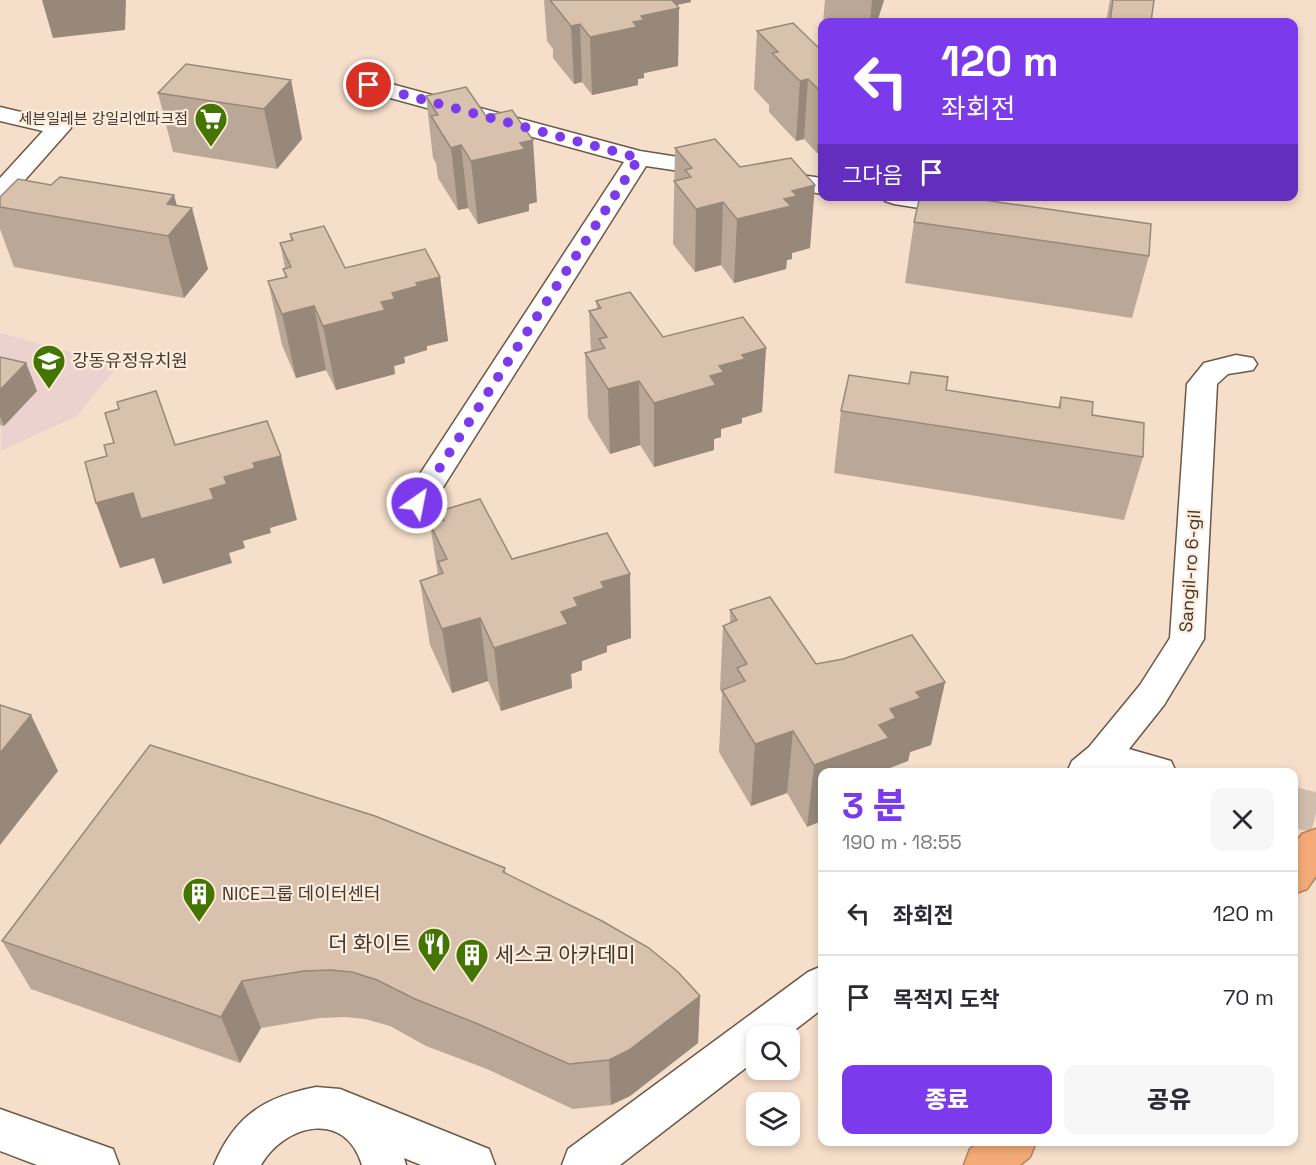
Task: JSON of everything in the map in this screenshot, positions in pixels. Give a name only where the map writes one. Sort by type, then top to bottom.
[{"type":"highway","points":[[1298,870],[1316,845]]},
{"type":"highway","points":[[986,1165],[1009,1146]]},
{"type":"street","points":[[369,85],[639,158],[818,185]]},
{"type":"street","points":[[0,114],[59,128],[0,193]]},
{"type":"street","points":[[417,503],[639,158]]},
{"type":"street","points":[[926,201],[983,210]]},
{"type":"street","name":"Sangil-ro 6-gil","points":[[1094,765],[1152,694],[1187,639],[1202,384],[1212,370],[1231,364],[1243,364]]},
{"type":"street","points":[[1094,765],[1121,768]]},
{"type":"street","points":[[584,1165],[818,988]]},
{"type":"street","points":[[236,1165],[241,1153],[258,1131],[279,1117],[304,1108],[328,1107],[352,1114],[473,1165]]},
{"type":"street","points":[[352,1114],[370,1129],[382,1148],[384,1165]]},
{"type":"street","points":[[0,1130],[97,1165]]},
{"type":"shaded area","name":"강동유정유치원","points":[[0,333],[118,365],[77,416],[1,451]]},
{"type":"building","points":[[550,0],[672,0],[679,8],[641,16],[644,20],[633,22],[637,27],[590,37],[580,24],[571,26]]},
{"type":"building","points":[[1113,0],[1154,0],[1152,18],[1111,18]]},
{"type":"building","points":[[793,23],[818,47],[818,89],[808,79],[800,81],[772,53],[778,52],[757,31]]},
{"type":"building","points":[[186,64],[291,80],[264,109],[158,93]]},
{"type":"building","points":[[466,87],[486,116],[512,110],[533,140],[520,143],[525,149],[471,161],[461,145],[451,148],[431,116],[438,115],[426,96]]},
{"type":"building","points":[[715,139],[740,167],[791,158],[815,185],[792,191],[797,196],[784,199],[791,206],[737,219],[723,202],[696,209],[674,181],[691,177],[685,170],[692,168],[675,148]]},
{"type":"building","points":[[60,177],[174,195],[167,204],[192,208],[168,236],[0,207],[0,197],[18,179],[51,185]]},
{"type":"building","points":[[919,201],[991,201],[1151,224],[1149,256],[914,222]]},
{"type":"building","points":[[324,226],[345,268],[425,249],[440,277],[416,283],[418,286],[392,293],[395,299],[381,302],[385,310],[323,326],[314,306],[282,314],[268,281],[287,277],[283,269],[291,267],[280,243],[293,240],[290,234]]},
{"type":"building","points":[[630,292],[663,337],[743,317],[766,348],[742,355],[745,359],[719,366],[724,372],[710,376],[716,385],[654,403],[639,381],[608,389],[585,353],[605,348],[599,339],[607,337],[589,311],[601,308],[596,301]]},
{"type":"building","points":[[0,357],[26,363],[0,390]]},
{"type":"building","points":[[911,372],[948,377],[946,390],[1060,408],[1061,397],[1093,402],[1092,415],[1144,423],[1143,457],[841,411],[849,375],[909,384]]},
{"type":"building","points":[[156,391],[175,445],[267,421],[281,456],[253,463],[255,468],[224,477],[227,484],[210,489],[214,499],[141,519],[133,493],[96,503],[85,462],[107,456],[104,445],[114,443],[105,413],[119,409],[117,402]]},
{"type":"building","points":[[480,499],[512,559],[607,533],[630,574],[601,582],[604,588],[574,598],[578,606],[561,612],[568,624],[494,648],[480,618],[442,629],[420,581],[443,573],[438,562],[447,559],[430,524],[444,520],[440,511]]},
{"type":"building","points":[[770,597],[816,664],[843,659],[912,635],[945,682],[916,692],[921,698],[890,709],[896,718],[879,725],[889,738],[814,765],[793,731],[755,744],[722,690],[745,681],[737,668],[747,664],[723,626],[737,620],[730,610]]},
{"type":"building","points":[[0,705],[31,715],[0,753]]},
{"type":"building","points":[[150,745],[375,816],[505,868],[503,872],[602,921],[649,948],[678,972],[700,996],[629,1050],[609,1060],[569,1064],[415,999],[377,980],[352,972],[304,971],[242,981],[221,1017],[2,941]]},
{"type":"tunnel","points":[[1298,808],[1316,813]]},
{"type":"place","name":"세븐일레븐 강일리엔파크점","points":[[211,148]]},
{"type":"place","name":"강동유정유치원","points":[[49,390]]},
{"type":"place","name":"NICE그룹 데이터센터","points":[[199,923]]},
{"type":"place","name":"더 화이트","points":[[434,973]]},
{"type":"place","name":"세스코 아카데미","points":[[472,984]]},
{"type":"route","points":[[369,85],[639,158],[417,503]]}]
